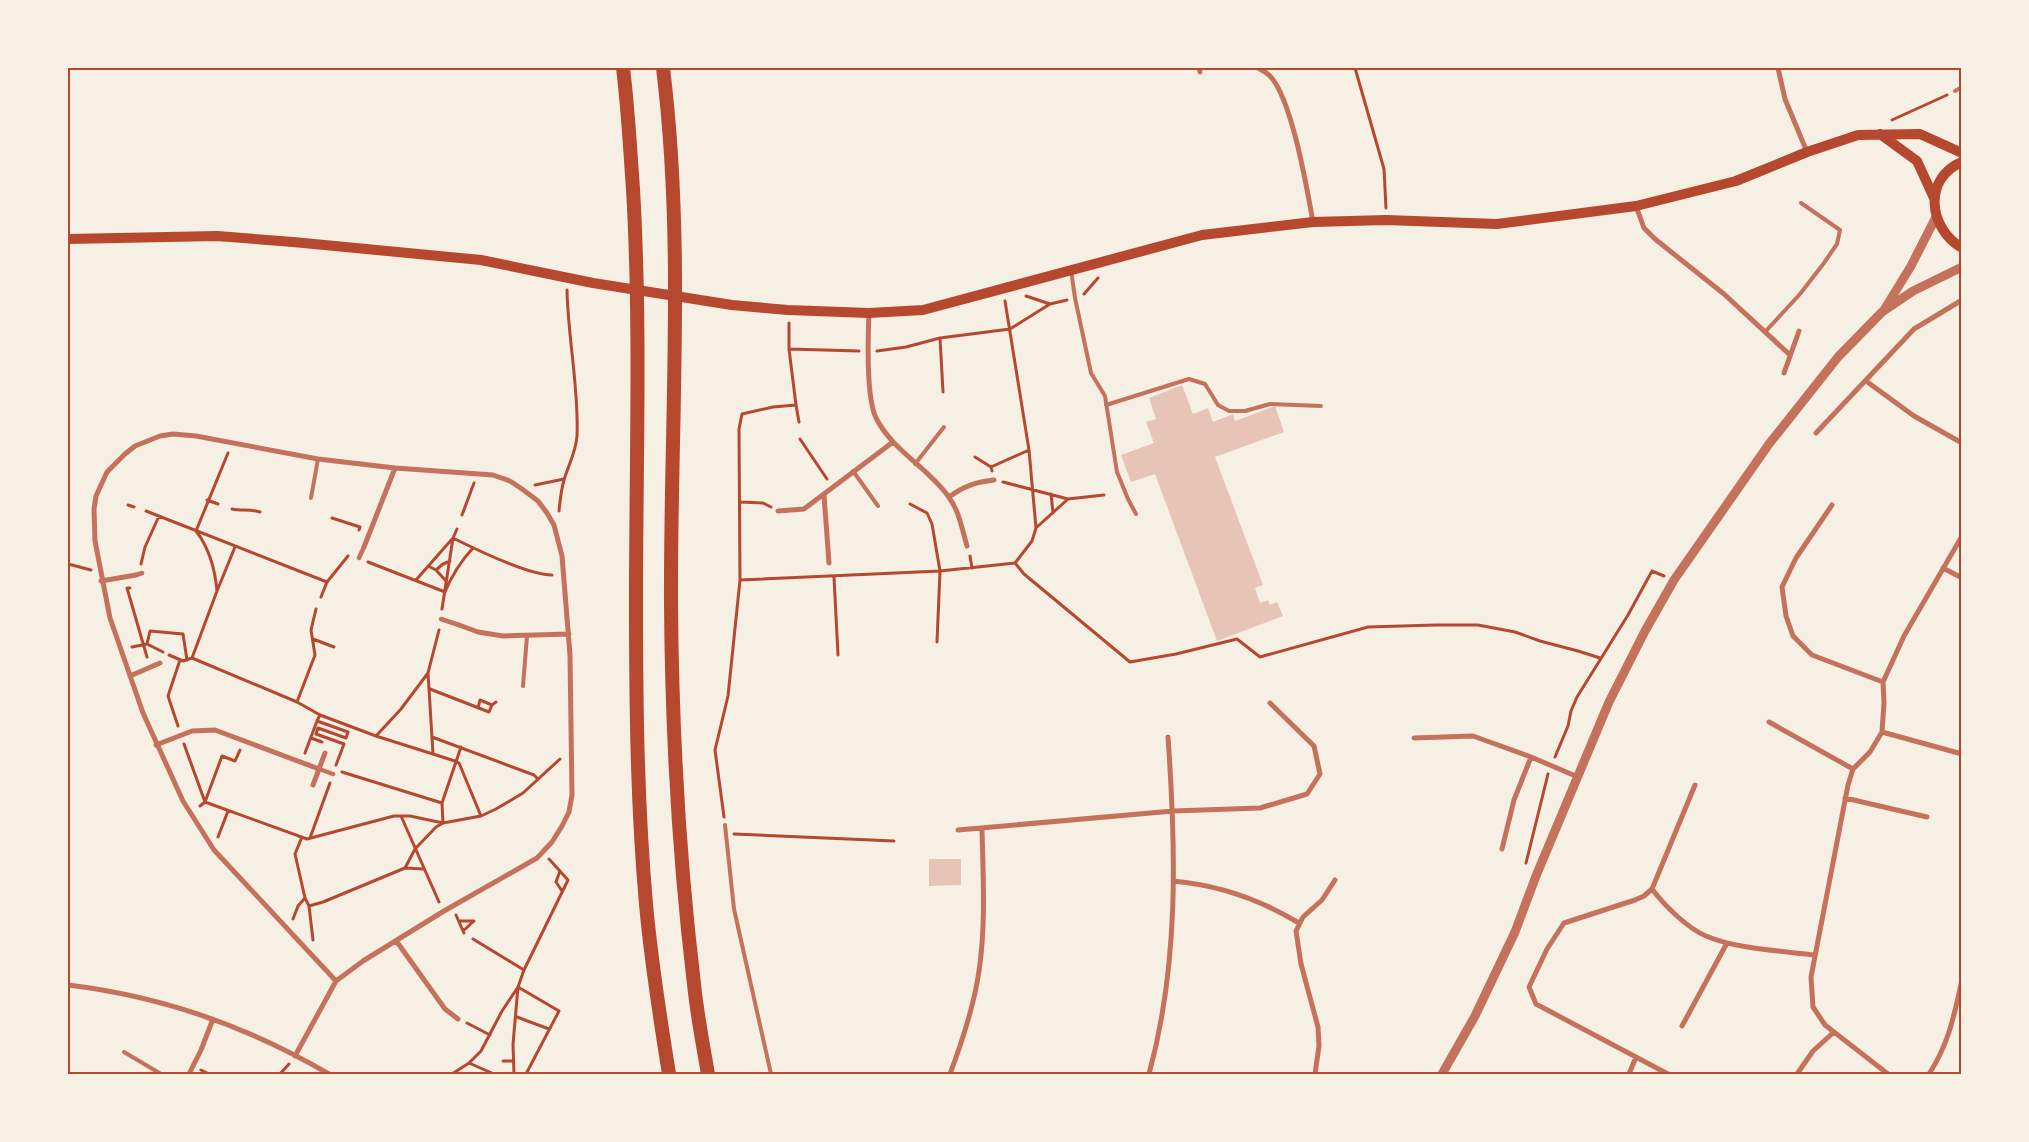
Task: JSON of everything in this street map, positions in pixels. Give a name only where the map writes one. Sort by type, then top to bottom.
[{"type":"highway","points":[[623,68],[637,260],[639,380],[636,600],[638,771],[646,904],[657,1002],[669,1074]]},
{"type":"highway","points":[[663,68],[671,148],[675,262],[671,604],[676,768],[694,985],[708,1074]]},
{"type":"main road","points":[[1880,134],[1917,161],[1934,198],[1939,225],[1945,235],[1962,248]]},
{"type":"main road","points":[[68,239],[216,236],[293,242],[481,260],[592,283],[732,305],[788,310],[869,312],[923,310],[1202,235],[1313,222],[1386,220],[1497,224],[1636,206],[1736,181],[1807,152],[1858,135],[1920,134],[1962,152]]},
{"type":"main road","points":[[1934,198],[1937,187],[1943,177],[1949,170],[1962,162]]},
{"type":"street","points":[[1258,68],[1270,76],[1282,96],[1303,170],[1313,222]]},
{"type":"street","points":[[1778,68],[1785,99],[1807,152]]},
{"type":"street","points":[[1636,206],[1644,228],[1655,239],[1724,294],[1790,355]]},
{"type":"street","points":[[1882,312],[1910,266],[1936,217]]},
{"type":"street","points":[[1442,1074],[1475,1016],[1502,962],[1609,702],[1645,631],[1674,580],[1774,436],[1838,357],[1882,312],[1913,291],[1962,267]]},
{"type":"street","points":[[1816,434],[1914,329],[1962,300]]},
{"type":"street","points":[[869,312],[868,352],[871,399],[876,417],[892,442],[949,498],[958,516],[967,546]]},
{"type":"street","points":[[1784,373],[1799,331]]},
{"type":"street","points":[[1866,381],[1914,416],[1962,443]]},
{"type":"street","points":[[295,1056],[336,981],[363,961],[397,942],[444,911],[536,858],[552,842],[569,812],[572,789],[568,634],[564,574],[559,542],[554,524],[538,501],[510,481],[493,475],[395,468],[318,459],[196,436],[173,434],[160,436],[135,446],[114,463],[102,482],[94,508],[95,541],[99,571],[120,650],[156,745],[183,801],[214,850],[336,981]]},
{"type":"street","points":[[778,510],[804,509],[892,442]]},
{"type":"street","points":[[359,558],[395,468]]},
{"type":"street","points":[[949,498],[962,488],[976,482],[994,480]]},
{"type":"street","points":[[824,495],[829,563]]},
{"type":"street","points":[[1832,505],[1796,558],[1782,587],[1786,616],[1793,636],[1812,655],[1883,682]]},
{"type":"street","points":[[1888,1074],[1825,1025],[1814,1007],[1811,978],[1853,769],[1870,752],[1882,732],[1883,682],[1904,636],[1962,536]]},
{"type":"street","points":[[1943,568],[1962,578]]},
{"type":"street","points":[[101,581],[139,574]]},
{"type":"street","points":[[442,619],[489,635],[568,634]]},
{"type":"street","points":[[130,676],[160,663]]},
{"type":"street","points":[[958,830],[1173,811],[1260,808],[1307,794],[1320,774],[1314,746],[1270,703]]},
{"type":"street","points":[[1769,722],[1853,769]]},
{"type":"street","points":[[156,745],[192,730],[215,730],[319,769],[334,771]]},
{"type":"street","points":[[1882,732],[1962,754]]},
{"type":"street","points":[[1414,738],[1473,736],[1531,757],[1578,777]]},
{"type":"street","points":[[1149,1074],[1156,1051],[1169,972],[1173,881],[1173,811],[1168,737]]},
{"type":"street","points":[[314,784],[325,753]]},
{"type":"street","points":[[1502,849],[1514,800],[1531,757]]},
{"type":"street","points":[[1668,1074],[1536,1004],[1529,987],[1547,949],[1564,923],[1635,900],[1644,896],[1652,889],[1695,785]]},
{"type":"street","points":[[1846,798],[1927,817]]},
{"type":"street","points":[[950,1074],[961,1045],[979,972],[984,912],[982,828]]},
{"type":"street","points":[[1315,1074],[1319,1046],[1318,1027],[1296,931],[1303,917],[1322,900],[1335,880]]},
{"type":"street","points":[[1173,881],[1204,884],[1249,898],[1278,911],[1299,924]]},
{"type":"street","points":[[1652,889],[1662,903],[1705,936],[1727,943],[1815,955]]},
{"type":"street","points":[[397,942],[444,1009],[458,1018]]},
{"type":"street","points":[[1682,1026],[1727,943]]},
{"type":"street","points":[[1929,1074],[1941,1055],[1953,1020],[1962,980]]},
{"type":"street","points":[[68,985],[150,999],[213,1019],[264,1040],[329,1074]]},
{"type":"street","points":[[189,1074],[202,1050],[213,1019]]},
{"type":"street","points":[[1797,1074],[1813,1050],[1834,1032]]},
{"type":"street","points":[[1629,1074],[1636,1057]]},
{"type":"lane","points":[[1955,91],[1962,87]]},
{"type":"lane","points":[[1765,332],[1800,294],[1837,244],[1840,230],[1802,203]]},
{"type":"lane","points":[[1071,270],[1091,374],[1105,396],[1117,472],[1136,514]]},
{"type":"lane","points":[[1106,405],[1189,379],[1205,384],[1218,405],[1229,410],[1245,411],[1270,404],[1321,406]]},
{"type":"lane","points":[[915,464],[944,427]]},
{"type":"lane","points":[[311,498],[318,459]]},
{"type":"lane","points":[[853,471],[878,506]]},
{"type":"lane","points":[[523,686],[527,636]]},
{"type":"lane","points":[[725,825],[734,909],[771,1074]]},
{"type":"lane","points":[[124,1052],[161,1074]]},
{"type":"path","points":[[1355,68],[1384,169],[1386,220]]},
{"type":"path","points":[[1885,123],[1955,91]]},
{"type":"path","points":[[559,542],[560,499],[564,479],[570,468],[577,438],[567,278]]},
{"type":"path","points":[[1003,289],[1029,450],[1036,528],[1032,540],[1015,563],[1024,574],[1130,662],[1176,654],[1237,639],[1260,657],[1368,627],[1436,624],[1478,625],[1515,632],[1600,658],[1628,615],[1652,571],[1674,580]]},
{"type":"path","points":[[789,349],[868,352],[906,347],[940,338],[1010,329]]},
{"type":"path","points":[[940,338],[943,392]]},
{"type":"path","points":[[796,405],[799,422]]},
{"type":"path","points":[[800,439],[834,487]]},
{"type":"path","points":[[196,531],[231,443]]},
{"type":"path","points":[[991,468],[1029,450]]},
{"type":"path","points":[[975,457],[991,468],[994,480],[1068,499],[1104,495]]},
{"type":"path","points":[[462,515],[477,474]]},
{"type":"path","points":[[522,489],[564,479]]},
{"type":"path","points":[[1051,494],[1053,513]]},
{"type":"path","points":[[1036,528],[1068,499]]},
{"type":"path","points":[[207,500],[218,504]]},
{"type":"path","points":[[740,502],[764,503],[778,510]]},
{"type":"path","points":[[910,504],[927,512],[932,524],[940,571],[937,642]]},
{"type":"path","points":[[128,505],[134,507]]},
{"type":"path","points":[[232,509],[260,512]]},
{"type":"path","points":[[146,512],[327,582]]},
{"type":"path","points":[[150,667],[145,644],[127,588],[146,583],[139,574],[141,560],[159,516]]},
{"type":"path","points":[[332,518],[360,528],[356,537]]},
{"type":"path","points":[[376,736],[406,704],[428,673],[442,619],[446,581],[456,529]]},
{"type":"path","points":[[196,531],[204,540],[212,559],[216,591]]},
{"type":"path","points":[[453,538],[473,548],[539,574],[551,576],[564,574]]},
{"type":"path","points":[[416,580],[453,538]]},
{"type":"path","points":[[120,650],[145,644],[181,661],[192,658],[216,591],[235,547]]},
{"type":"path","points":[[445,592],[457,568],[473,548]]},
{"type":"path","points":[[321,597],[327,582],[349,556],[359,558],[445,592]]},
{"type":"path","points":[[436,570],[443,564],[451,561]]},
{"type":"path","points":[[68,564],[99,571]]},
{"type":"path","points":[[428,566],[436,570],[446,581]]},
{"type":"path","points":[[834,577],[838,655]]},
{"type":"path","points":[[725,825],[716,750],[728,696],[740,580]]},
{"type":"path","points":[[297,702],[315,655],[312,623],[316,609]]},
{"type":"path","points":[[145,644],[150,631],[183,634],[188,660]]},
{"type":"path","points":[[312,638],[334,647]]},
{"type":"path","points":[[192,658],[297,702],[320,715],[376,736],[459,763],[481,816]]},
{"type":"path","points":[[181,661],[168,700],[205,802],[302,838],[310,839],[394,816],[410,816],[443,823],[481,816],[523,793],[561,758]]},
{"type":"path","points":[[428,673],[432,754]]},
{"type":"path","points":[[430,689],[478,708],[489,712],[494,703],[480,700],[478,708]]},
{"type":"path","points":[[308,744],[317,721]]},
{"type":"path","points":[[432,737],[534,775],[538,779]]},
{"type":"path","points":[[183,801],[192,795],[199,806],[205,802],[222,756],[235,761],[244,740]]},
{"type":"path","points":[[443,823],[442,803],[461,747]]},
{"type":"path","points":[[334,771],[442,803]]},
{"type":"path","points":[[214,850],[228,811]]},
{"type":"path","points":[[401,816],[444,911]]},
{"type":"path","points":[[405,868],[415,849],[443,823]]},
{"type":"path","points":[[726,834],[894,841]]},
{"type":"path","points":[[302,838],[294,854],[305,898],[309,906],[314,957]]},
{"type":"path","points":[[309,906],[405,868],[423,867]]},
{"type":"path","points":[[514,1074],[513,1044],[518,988],[524,970],[568,880],[560,871],[556,882],[562,891]]},
{"type":"path","points":[[289,930],[298,906],[305,898]]},
{"type":"path","points":[[474,921],[463,931],[460,922],[474,921]]},
{"type":"path","points":[[473,939],[524,970]]},
{"type":"path","points":[[518,988],[559,1011],[526,1074]]},
{"type":"path","points":[[452,1074],[469,1063],[481,1051],[502,1011],[518,988]]},
{"type":"path","points":[[516,1017],[550,1029]]},
{"type":"path","points":[[458,1018],[490,1035]]},
{"type":"path","points":[[503,1061],[513,1061]]},
{"type":"path","points":[[469,1063],[494,1074]]},
{"type":"building","points":[[1182,385],[1193,414],[1208,408],[1213,422],[1233,414],[1235,421],[1275,406],[1284,432],[1215,457],[1263,585],[1255,588],[1260,603],[1268,600],[1270,605],[1277,602],[1283,616],[1217,641],[1155,474],[1131,482],[1121,455],[1154,443],[1146,422],[1156,419],[1149,398]]},
{"type":"building","points":[[929,859],[961,859],[961,885],[929,886]]}]
